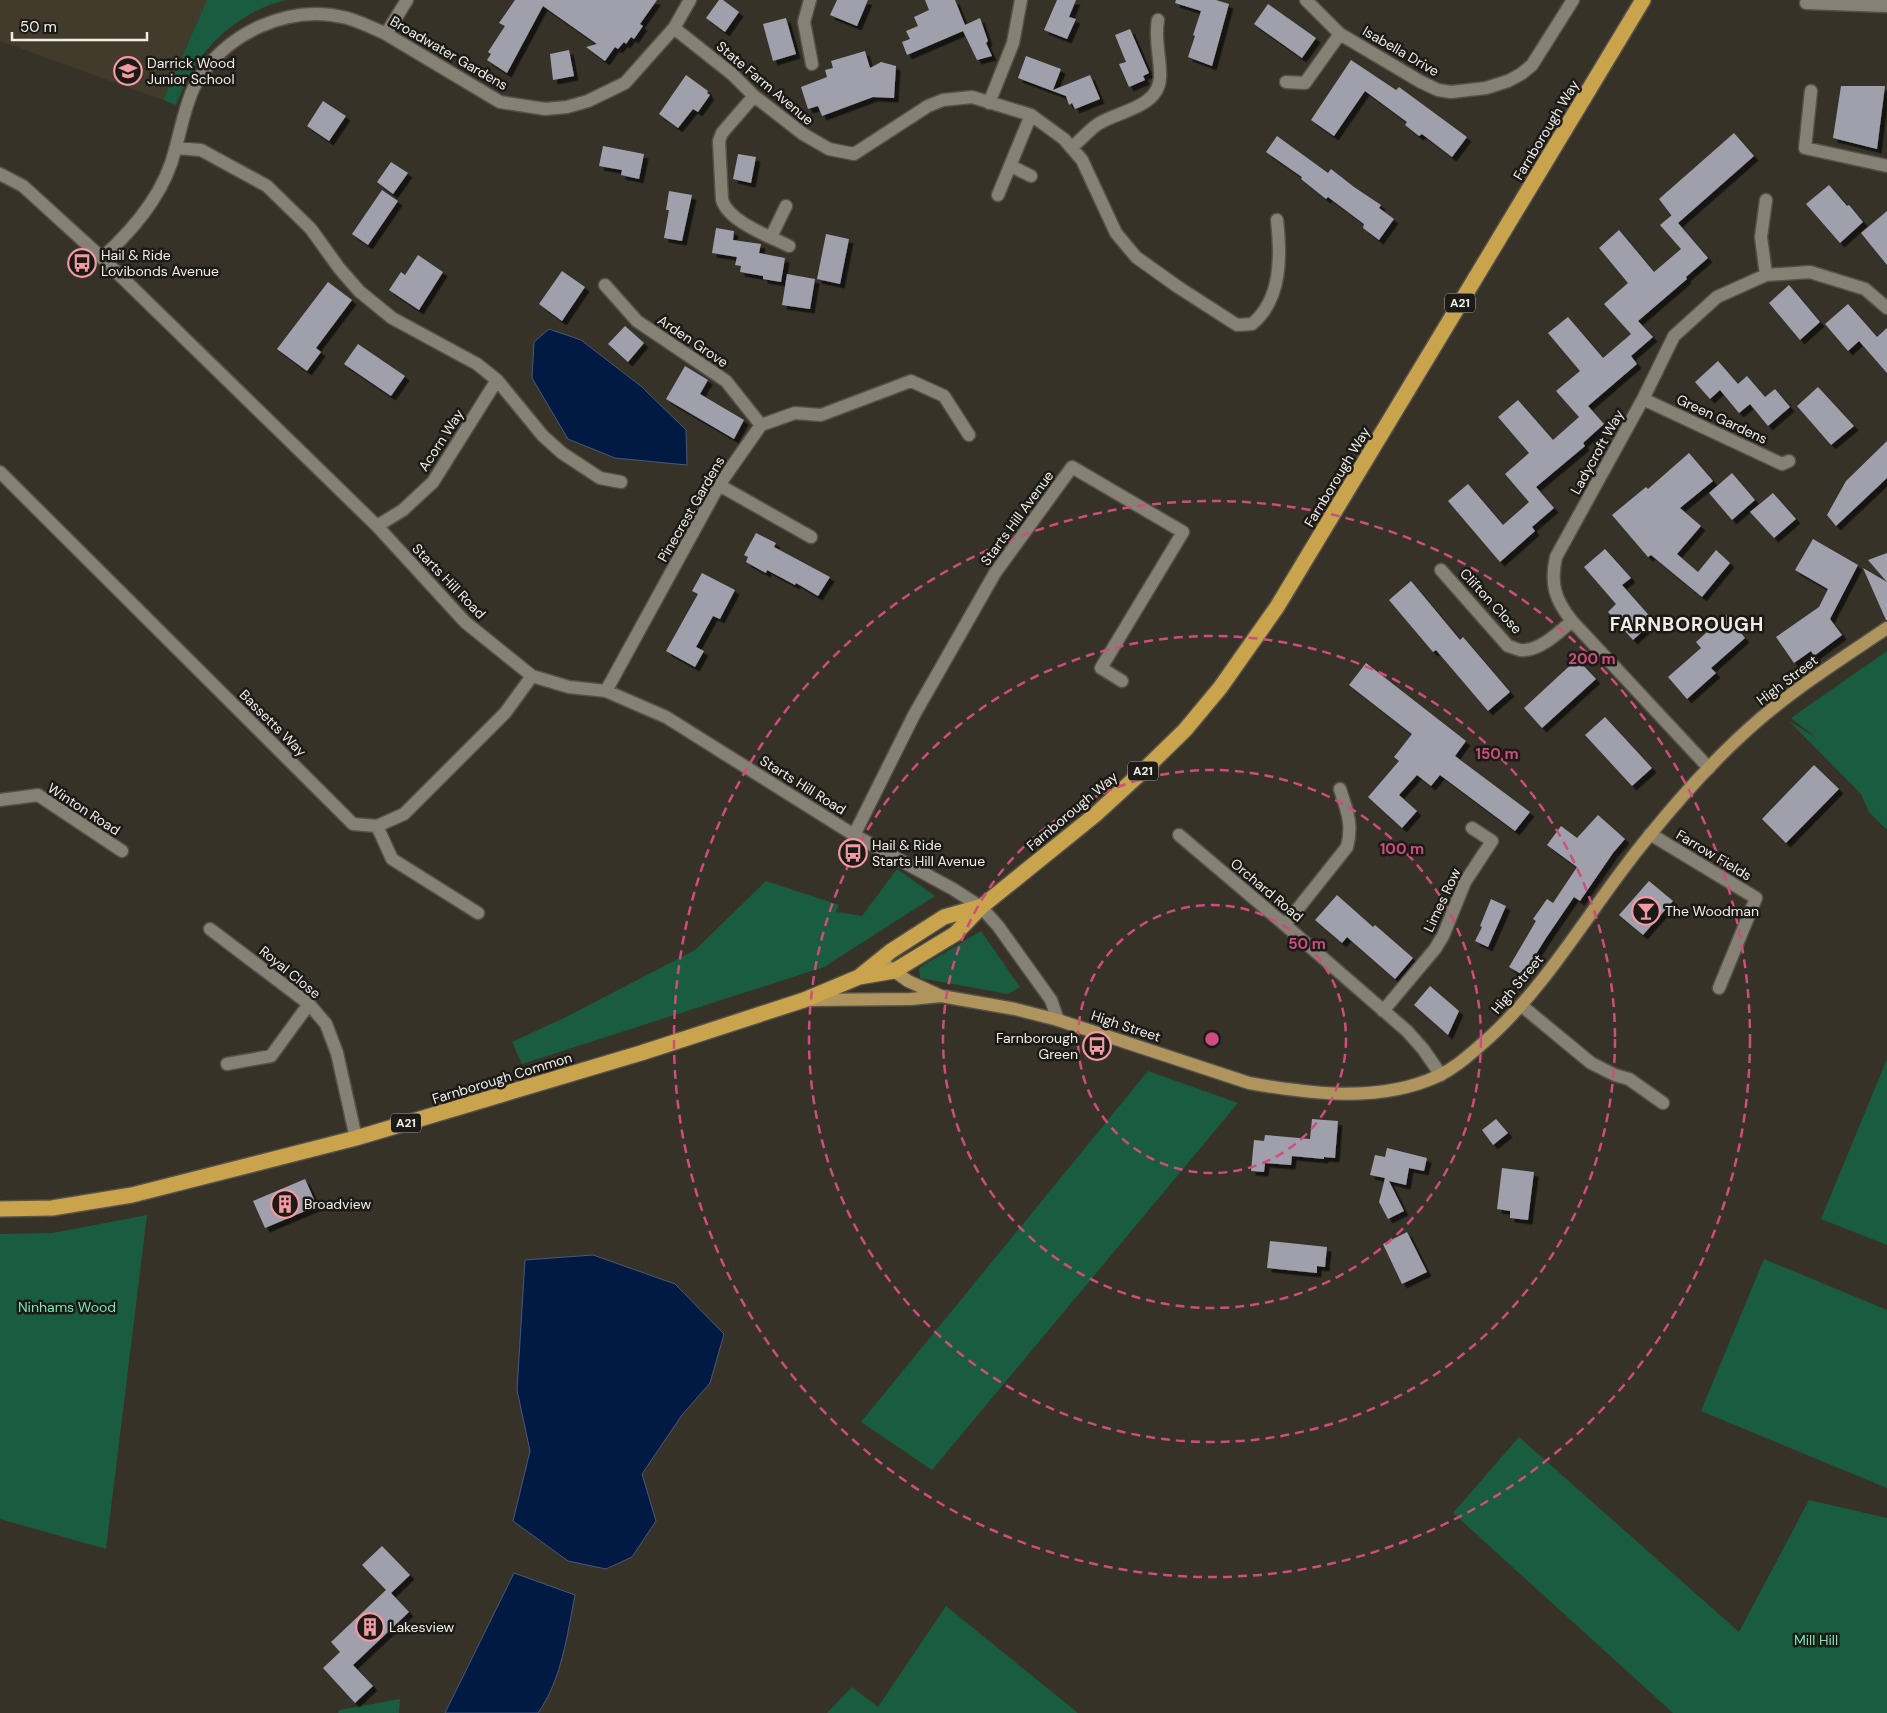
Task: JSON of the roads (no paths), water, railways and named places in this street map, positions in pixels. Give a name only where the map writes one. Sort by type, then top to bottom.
[{"type":"highway","name":"Farnborough Way","points":[[981,907],[1094,815],[1144,770],[1185,730],[1220,688],[1282,599],[1643,0]]},
{"type":"highway","name":"Farnborough Common","points":[[859,977],[891,951],[944,917],[981,907]]},
{"type":"highway","name":"Farnborough Common","points":[[0,1209],[52,1208],[132,1195],[356,1138],[640,1053],[804,1000],[859,977],[894,971],[955,934],[981,907]]},
{"type":"main road","name":"High Street","points":[[873,966],[886,966],[908,981],[941,996],[1015,1009],[1058,1020],[1250,1083],[1279,1088],[1342,1094],[1376,1093],[1408,1087],[1440,1075],[1463,1060],[1522,1006],[1625,865],[1650,834],[1709,768],[1763,716],[1887,628]]},
{"type":"main road","name":"High Street","points":[[804,1000],[911,999],[941,996]]},
{"type":"street","points":[[386,34],[407,0]]},
{"type":"street","name":"Broadwater Gardens","points":[[102,258],[145,211],[160,188],[170,168],[185,113],[195,86],[216,58],[246,33],[262,25],[291,16],[312,14],[346,18],[366,24],[386,34],[500,102],[545,109],[567,107],[588,101],[625,83],[674,28],[690,0]]},
{"type":"street","points":[[810,0],[804,22],[804,31],[812,64]]},
{"type":"street","points":[[989,103],[1013,42],[1021,0]]},
{"type":"street","name":"Isabella Drive","points":[[1306,0],[1340,34],[1421,82],[1438,90],[1461,92],[1486,88],[1508,81],[1532,65],[1573,0]]},
{"type":"street","points":[[1806,4],[1887,6]]},
{"type":"street","points":[[1072,147],[1097,125],[1145,102],[1152,96],[1160,80],[1160,58],[1156,47],[1155,33],[1158,20]]},
{"type":"street","name":"State Farm Avenue","points":[[674,28],[732,74],[754,96],[803,134],[829,149],[854,154],[928,106],[943,100],[972,97],[1031,115],[1058,134],[1082,160],[1116,233],[1126,248],[1178,287],[1237,325],[1252,324],[1272,296],[1279,263],[1277,220]]},
{"type":"street","points":[[1286,82],[1304,83],[1340,34]]},
{"type":"street","points":[[1811,91],[1805,148],[1887,166]]},
{"type":"street","points":[[754,96],[728,126],[719,141],[722,200],[724,208],[733,217],[789,246]]},
{"type":"street","points":[[998,196],[1031,115]]},
{"type":"street","points":[[176,148],[201,150],[267,186],[312,229],[339,268],[358,291],[392,318],[477,364],[497,380],[543,436],[562,453],[600,478],[621,482]]},
{"type":"street","points":[[1011,166],[1031,176]]},
{"type":"street","name":"Starts Hill Road","points":[[0,174],[23,186],[102,258],[377,526],[465,622],[532,676],[569,687],[606,691],[666,717],[854,835],[948,886],[981,907]]},
{"type":"street","points":[[1766,200],[1760,237],[1766,275]]},
{"type":"street","points":[[771,237],[786,206]]},
{"type":"street","name":"Ladycroft Way","points":[[1709,768],[1560,606],[1555,592],[1553,568],[1556,557],[1643,399],[1674,336],[1717,297],[1766,275],[1810,272],[1865,289],[1887,308]]},
{"type":"street","name":"Arden Grove","points":[[605,285],[637,321],[726,381],[761,425]]},
{"type":"street","name":"Acorn Way","points":[[377,526],[403,510],[433,482],[497,380]]},
{"type":"street","points":[[761,425],[795,414],[820,416],[911,381],[944,396],[970,435]]},
{"type":"street","name":"Green Gardens","points":[[1643,399],[1782,464],[1789,461]]},
{"type":"street","name":"Pinecrest Gardens","points":[[606,691],[720,485],[761,425]]},
{"type":"street","name":"Starts Hill Avenue","points":[[854,835],[914,715],[996,573],[1072,467],[1182,532],[1101,668],[1122,681]]},
{"type":"street","name":"Bassetts Way","points":[[0,472],[353,824],[377,826]]},
{"type":"street","points":[[720,485],[811,537]]},
{"type":"street","name":"Clifton Close","points":[[1441,570],[1508,646],[1520,650],[1532,648],[1551,638],[1572,621]]},
{"type":"street","points":[[478,913],[392,859],[377,826],[404,814],[505,713],[532,676]]},
{"type":"street","points":[[1285,925],[1347,847],[1350,832],[1349,817],[1340,789]]},
{"type":"street","name":"Winton Road","points":[[0,800],[38,795],[122,851]]},
{"type":"street","name":"Limes Row","points":[[1384,1012],[1435,949],[1443,936],[1465,882],[1492,841],[1472,828]]},
{"type":"street","name":"Farrow Fields","points":[[1650,834],[1756,898],[1719,988]]},
{"type":"street","name":"Orchard Road","points":[[1179,835],[1407,1031],[1418,1043],[1440,1075]]},
{"type":"street","points":[[981,907],[998,926],[1051,1000],[1058,1020]]},
{"type":"street","name":"Royal Close","points":[[210,929],[309,1004],[326,1024],[337,1053],[356,1138]]},
{"type":"street","points":[[228,1064],[271,1056],[309,1004]]},
{"type":"street","points":[[1522,1006],[1591,1062],[1615,1075],[1629,1079],[1662,1102]]},
{"type":"water","points":[[549,329],[581,340],[642,387],[686,430],[687,465],[615,458],[568,439],[532,378],[534,342]]},
{"type":"water","points":[[593,1255],[675,1284],[724,1334],[710,1383],[682,1415],[642,1474],[656,1521],[632,1557],[606,1569],[568,1561],[513,1521],[530,1451],[517,1390],[525,1260]]},
{"type":"water","points":[[514,1573],[575,1595],[563,1656],[553,1686],[538,1713],[445,1713]]},
{"type":"place","name":"Darrick Wood Junior School","points":[[128,71]]},
{"type":"place","name":"Hail & Ride Lovibonds Avenue","points":[[82,263]]},
{"type":"place","name":"Hail & Ride Starts Hill Avenue","points":[[853,853]]},
{"type":"place","name":"The Woodman","points":[[1646,911]]},
{"type":"place","name":"Farnborough Green","points":[[1097,1046]]},
{"type":"place","name":"Broadview","points":[[285,1204]]},
{"type":"place","name":"Lakesview","points":[[370,1627]]},
{"type":"district","name":"FARNBOROUGH","points":[[1687,624]]},
{"type":"park label","name":"Ninhams Wood","points":[[67,1307]]},
{"type":"park label","name":"Mill Hill","points":[[1816,1640]]}]
